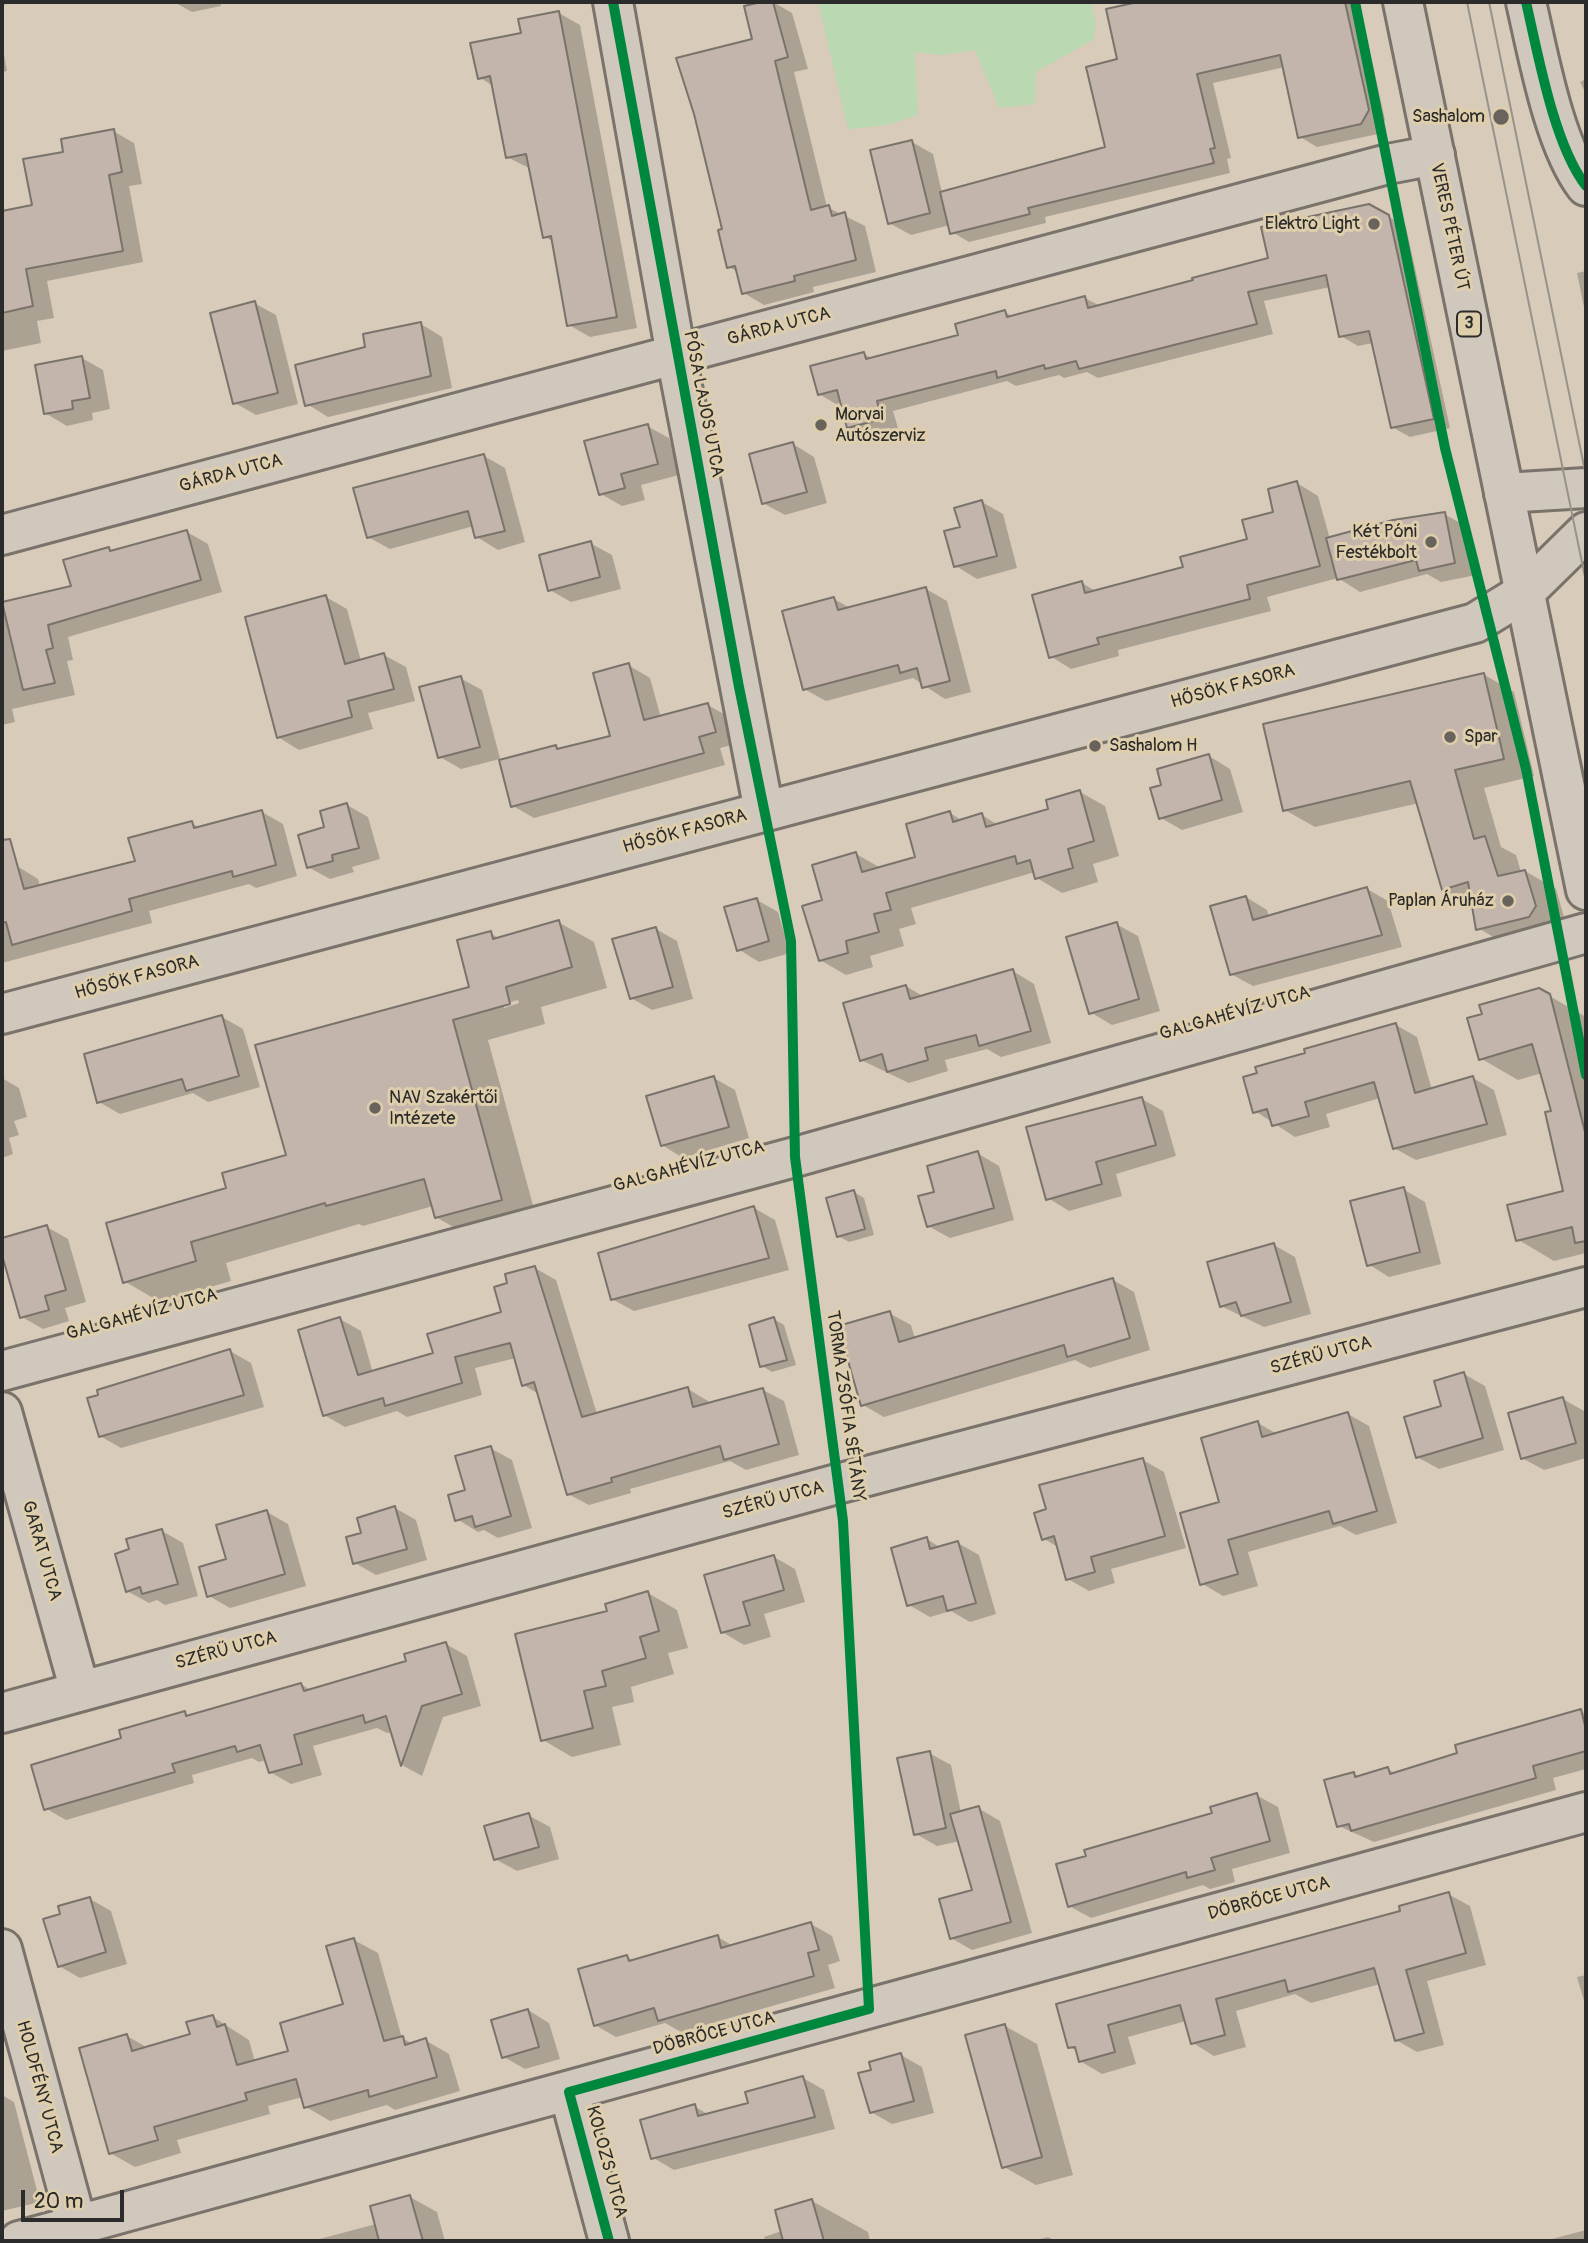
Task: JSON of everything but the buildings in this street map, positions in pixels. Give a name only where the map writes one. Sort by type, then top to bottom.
[{"type":"street","name":"PÓSA LAJOS UTCA","points":[[613,2],[676,355],[764,811]]},
{"type":"street","name":"VERES PÉTER ÚT","points":[[1403,2],[1586,890]]},
{"type":"street","points":[[1534,6],[1558,127],[1579,177],[1586,186]]},
{"type":"street","name":"GÁRDA UTCA","points":[[2,535],[1062,249],[1388,164],[1434,155]]},
{"type":"street","points":[[1504,493],[1586,488]]},
{"type":"street","name":"HŐSÖK FASORA","points":[[2,1014],[1475,623],[1524,593],[1586,532]]},
{"type":"street","name":"GALGAHÉVÍZ UTCA","points":[[2,1371],[808,1153],[1586,933]]},
{"type":"street","name":"SZÉRŰ UTCA","points":[[2,1713],[824,1487],[1586,1287]]},
{"type":"street","name":"GARAT UTCA","points":[[2,1412],[80,1691]]},
{"type":"street","name":"DÖBRŐCE UTCA","points":[[19,2241],[1586,1812]]},
{"type":"street","name":"HOLDFÉNY UTCA","points":[[2,1949],[77,2225]]},
{"type":"street","name":"KOLOZS UTCA","points":[[569,2092],[609,2241]]},
{"type":"green space","points":[[818,2],[1090,2],[1096,22],[1094,39],[1036,72],[1035,104],[999,108],[975,50],[942,55],[915,52],[918,115],[888,125],[848,129]]},
{"type":"tram line","points":[[1467,2],[1586,582]]},
{"type":"tram line","points":[[1489,2],[1586,476]]},
{"type":"cycle path","name":"TORMA ZSÓFIA SÉTÁNY","points":[[609,2241],[569,2092],[869,2009],[843,1521],[795,1157],[791,941],[739,687],[613,2]]},
{"type":"cycle path","points":[[1355,2],[1445,448],[1526,769],[1586,1075]]},
{"type":"cycle path","points":[[1526,2],[1556,123],[1565,147],[1586,186]]},
{"type":"place","name":"Sashalom","points":[[1501,117]]},
{"type":"place","name":"Elektro Light","points":[[1374,224]]},
{"type":"place","name":"Morvai Autószerviz","points":[[821,425]]},
{"type":"place","name":"Két Póni Festékbolt","points":[[1431,542]]},
{"type":"place","name":"Spar","points":[[1450,737]]},
{"type":"place","name":"Sashalom H","points":[[1095,746]]},
{"type":"place","name":"Paplan Áruház","points":[[1508,901]]},
{"type":"place","name":"NAV Szakértői Intézete","points":[[375,1108]]}]
